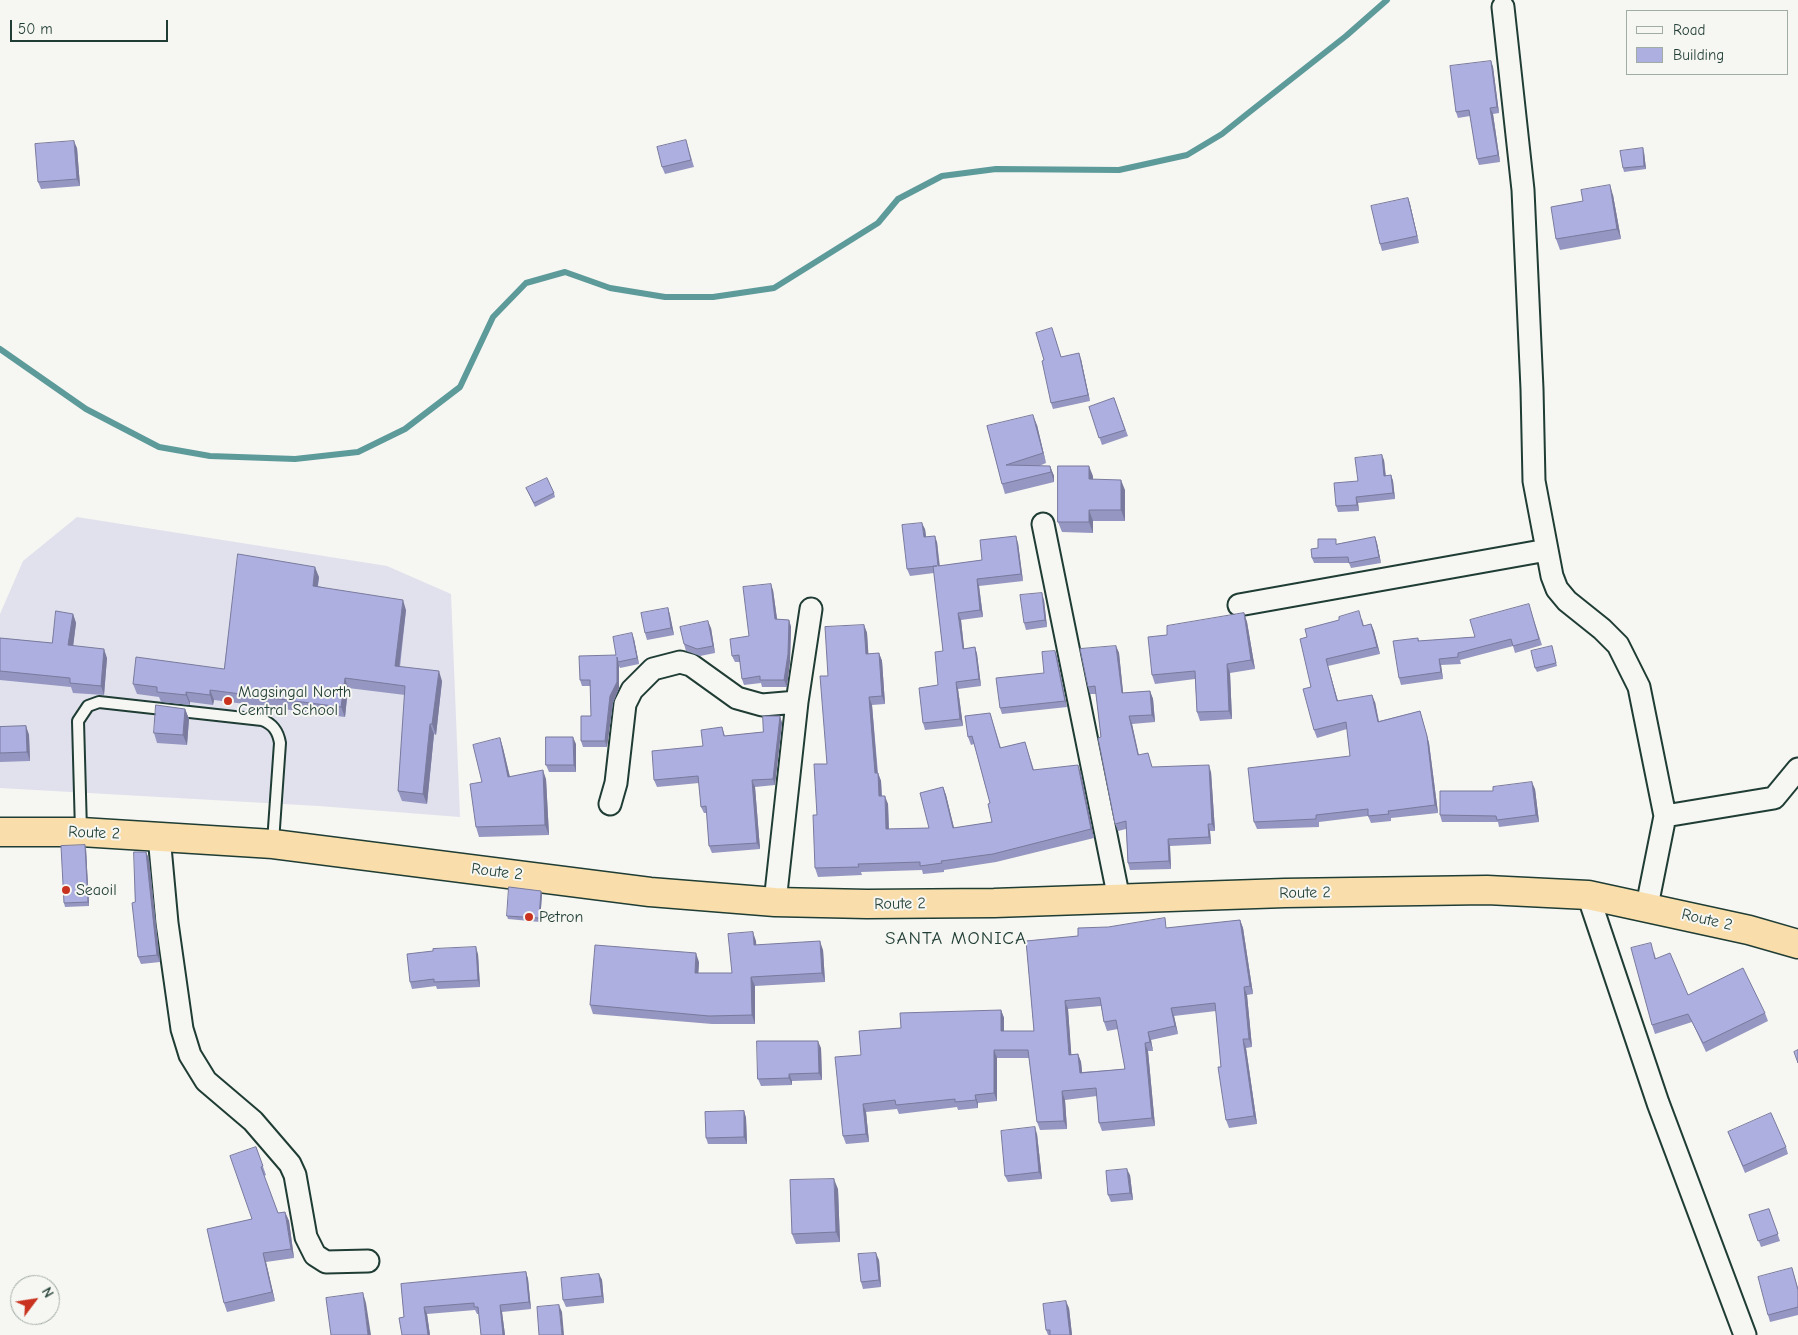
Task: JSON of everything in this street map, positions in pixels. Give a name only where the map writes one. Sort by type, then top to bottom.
[{"type":"highway","name":"Route 2","points":[[0,832],[80,832],[273,844],[650,892],[775,902],[866,904],[1487,890],[1588,895],[1647,906],[1749,930],[1798,944]]},
{"type":"street","points":[[1503,7],[1523,190],[1534,481],[1552,576],[1557,589],[1567,601],[1602,629],[1618,646],[1640,687],[1665,816],[1647,906]]},
{"type":"street","points":[[1043,524],[1119,899]]},
{"type":"street","points":[[1239,605],[1547,550]]},
{"type":"street","points":[[775,902],[797,702],[811,609]]},
{"type":"street","points":[[610,804],[616,784],[626,704],[632,690],[654,669],[680,662],[692,665],[737,698],[762,705],[797,702]]},
{"type":"street","points":[[1774,798],[1798,769]]},
{"type":"street","points":[[1665,816],[1774,798],[1798,783]]},
{"type":"street","points":[[160,836],[167,923],[182,1029],[190,1055],[206,1080],[253,1122],[290,1164],[295,1175],[306,1237],[315,1255],[326,1262],[368,1261]]},
{"type":"street","points":[[1588,895],[1658,1104],[1745,1335]]},
{"type":"lane","points":[[80,832],[78,721],[88,706],[99,702],[269,722],[278,734],[280,743],[273,844]]},
{"type":"shaded area","name":"Magsingal North Central School","points":[[77,517],[387,566],[451,594],[460,817],[319,806],[0,788],[0,614],[23,561]]},
{"type":"building","points":[[1491,61],[1497,107],[1490,108],[1498,155],[1477,159],[1469,110],[1456,112],[1450,66]]},
{"type":"building","points":[[686,140],[691,160],[662,167],[657,147]]},
{"type":"building","points":[[74,141],[77,179],[38,182],[35,144]]},
{"type":"building","points":[[1643,148],[1644,166],[1623,168],[1620,151]]},
{"type":"building","points":[[1610,185],[1617,229],[1556,239],[1551,207],[1583,201],[1581,190]]},
{"type":"building","points":[[1408,198],[1417,236],[1380,244],[1371,206]]},
{"type":"building","points":[[1052,328],[1061,357],[1079,353],[1088,395],[1051,403],[1042,361],[1044,360],[1036,333]]},
{"type":"building","points":[[1114,398],[1125,430],[1099,438],[1089,407]]},
{"type":"building","points":[[1033,415],[1043,453],[1006,465],[1050,466],[1051,472],[1002,484],[987,426]]},
{"type":"building","points":[[1382,455],[1384,476],[1391,475],[1393,493],[1356,497],[1357,505],[1336,506],[1334,483],[1358,481],[1355,458]]},
{"type":"building","points":[[1058,466],[1089,466],[1089,479],[1121,480],[1121,510],[1089,510],[1089,522],[1058,522]]},
{"type":"building","points":[[547,478],[554,493],[534,503],[526,488]]},
{"type":"building","points":[[922,523],[924,537],[935,536],[938,566],[982,560],[980,540],[1016,536],[1021,574],[977,579],[980,610],[958,613],[963,649],[975,647],[979,679],[956,682],[960,719],[923,723],[919,688],[938,685],[935,652],[943,651],[933,566],[907,569],[902,525]]},
{"type":"building","points":[[1375,537],[1379,557],[1349,563],[1348,557],[1312,558],[1311,549],[1318,548],[1318,539],[1336,539],[1336,544]]},
{"type":"building","points":[[238,554],[315,567],[313,586],[403,600],[395,666],[439,671],[432,724],[430,724],[423,794],[398,791],[405,686],[345,678],[341,707],[210,690],[210,695],[186,692],[186,695],[157,692],[157,687],[133,684],[136,657],[224,669]]},
{"type":"building","points":[[771,584],[775,619],[789,620],[788,654],[784,680],[760,680],[760,676],[742,679],[739,655],[732,656],[730,639],[749,636],[743,587]]},
{"type":"building","points":[[1042,593],[1045,620],[1024,623],[1020,595]]},
{"type":"building","points":[[1529,604],[1539,639],[1513,646],[1511,639],[1458,653],[1458,657],[1439,659],[1441,672],[1399,678],[1393,641],[1418,638],[1418,641],[1475,637],[1470,620]]},
{"type":"building","points":[[668,608],[671,628],[645,633],[641,613]]},
{"type":"building","points":[[56,611],[73,614],[68,645],[104,649],[101,686],[70,683],[70,678],[0,671],[0,638],[52,643]]},
{"type":"building","points":[[1359,611],[1363,626],[1371,624],[1377,647],[1326,659],[1337,701],[1372,695],[1378,722],[1420,711],[1427,736],[1435,805],[1388,811],[1389,814],[1368,816],[1368,809],[1316,815],[1316,819],[1254,822],[1248,768],[1350,756],[1346,722],[1314,730],[1303,689],[1311,687],[1300,639],[1307,637],[1305,629],[1339,620],[1339,617]]},
{"type":"building","points":[[1244,613],[1251,660],[1227,664],[1229,711],[1197,712],[1195,671],[1152,675],[1148,637],[1167,635],[1167,626]]},
{"type":"building","points":[[708,621],[713,646],[697,649],[684,644],[680,627]]},
{"type":"building","points":[[864,625],[866,654],[879,653],[882,696],[869,697],[875,773],[878,773],[879,796],[885,796],[886,829],[929,828],[920,793],[943,787],[953,828],[992,822],[988,804],[990,803],[972,736],[968,737],[965,716],[990,713],[1000,748],[1025,742],[1033,770],[1078,765],[1091,829],[993,854],[941,861],[942,863],[920,866],[920,862],[858,864],[859,867],[815,868],[813,815],[817,815],[814,764],[827,764],[820,676],[828,676],[825,627]]},
{"type":"building","points":[[632,633],[637,658],[618,662],[617,657],[617,682],[610,696],[605,741],[581,741],[581,716],[591,716],[590,680],[580,680],[579,656],[616,655],[613,637]]},
{"type":"building","points":[[1116,646],[1122,693],[1150,691],[1152,715],[1129,716],[1138,755],[1148,753],[1152,767],[1209,765],[1212,824],[1208,824],[1209,837],[1168,839],[1169,861],[1128,863],[1126,821],[1115,824],[1098,738],[1101,737],[1095,686],[1088,687],[1080,649]]},
{"type":"building","points":[[1552,646],[1556,663],[1535,668],[1531,651]]},
{"type":"building","points":[[1055,651],[1065,701],[1000,708],[996,678],[1044,673],[1042,652]]},
{"type":"building","points":[[156,705],[185,709],[183,735],[154,733]]},
{"type":"building","points":[[763,716],[780,716],[773,779],[752,780],[757,843],[709,846],[706,806],[701,807],[698,776],[654,780],[652,751],[703,746],[701,730],[722,727],[724,736],[763,732]]},
{"type":"building","points":[[26,726],[27,752],[0,753],[0,727]]},
{"type":"building","points":[[546,737],[573,737],[574,765],[546,765]]},
{"type":"building","points":[[500,738],[508,777],[543,770],[545,825],[476,827],[470,784],[482,782],[473,745]]},
{"type":"building","points":[[1532,782],[1536,815],[1497,820],[1496,816],[1440,815],[1440,791],[1493,791],[1493,787]]},
{"type":"building","points":[[85,845],[88,902],[64,903],[61,846]]},
{"type":"building","points":[[134,852],[146,852],[157,955],[138,957],[132,903],[135,902]]},
{"type":"building","points":[[509,887],[541,891],[539,918],[507,916]]},
{"type":"building","points":[[1165,918],[1166,928],[1240,920],[1250,986],[1244,987],[1249,1039],[1243,1039],[1254,1116],[1226,1120],[1218,1067],[1221,1067],[1215,1003],[1171,1008],[1175,1026],[1148,1032],[1150,1042],[1145,1043],[1152,1118],[1099,1123],[1096,1088],[1062,1091],[1064,1121],[1037,1122],[1028,1050],[994,1050],[994,1093],[975,1095],[976,1100],[955,1102],[955,1099],[896,1105],[895,1100],[863,1104],[866,1134],[843,1136],[835,1057],[861,1055],[859,1031],[901,1028],[900,1013],[1001,1010],[1001,1031],[1034,1031],[1026,941],[1078,936],[1078,928],[1108,927]],"holes":[[[1100,998],[1104,1022],[1116,1020],[1125,1069],[1080,1073],[1078,1054],[1069,1055],[1065,1001]]]},
{"type":"building","points":[[753,932],[754,945],[820,941],[822,973],[751,977],[752,1015],[709,1016],[590,1005],[595,945],[696,953],[695,973],[732,973],[728,934]]},
{"type":"building","points":[[1651,943],[1655,959],[1670,953],[1688,995],[1743,968],[1765,1013],[1703,1043],[1688,1014],[1652,1025],[1631,948]]},
{"type":"building","points":[[476,947],[478,980],[434,982],[434,979],[410,982],[407,954],[433,951],[433,949]]},
{"type":"building","points":[[757,1041],[818,1041],[819,1073],[789,1074],[789,1078],[758,1079]]},
{"type":"building","points":[[1798,1050],[1798,1063],[1794,1052]]},
{"type":"building","points":[[744,1111],[744,1137],[706,1138],[705,1112]]},
{"type":"building","points":[[1771,1113],[1786,1147],[1743,1166],[1728,1132]]},
{"type":"building","points":[[1035,1127],[1039,1172],[1005,1176],[1001,1131]]},
{"type":"building","points":[[256,1147],[263,1166],[261,1167],[278,1213],[285,1212],[291,1249],[263,1253],[272,1292],[224,1303],[207,1229],[252,1219],[230,1156]]},
{"type":"building","points":[[1127,1169],[1130,1193],[1108,1195],[1106,1171]]},
{"type":"building","points":[[834,1179],[836,1232],[792,1234],[790,1180]]},
{"type":"building","points":[[1769,1209],[1778,1234],[1758,1241],[1749,1215]]},
{"type":"building","points":[[876,1253],[879,1280],[861,1282],[858,1254]]},
{"type":"building","points":[[1792,1268],[1798,1290],[1798,1307],[1768,1315],[1758,1277]]},
{"type":"building","points":[[526,1272],[529,1302],[500,1305],[503,1335],[481,1335],[478,1307],[474,1307],[474,1303],[424,1307],[428,1335],[402,1335],[399,1318],[404,1317],[401,1284]]},
{"type":"building","points":[[599,1274],[602,1296],[563,1300],[561,1278]]},
{"type":"building","points":[[363,1293],[368,1335],[331,1335],[326,1298]]},
{"type":"building","points":[[1066,1301],[1070,1335],[1050,1335],[1050,1330],[1046,1330],[1043,1304]]},
{"type":"building","points":[[559,1305],[562,1335],[539,1335],[537,1307]]},
{"type":"waterway","points":[[0,349],[86,409],[159,447],[210,456],[295,459],[358,452],[405,429],[460,387],[493,317],[526,283],[565,272],[610,288],[665,297],[713,297],[774,288],[878,223],[898,199],[942,176],[996,169],[1119,170],[1187,155],[1222,134],[1346,36],[1387,0]]},
{"type":"place","name":"Magsingal North Central School","points":[[228,701]]},
{"type":"place","name":"Seaoil","points":[[66,890]]},
{"type":"place","name":"Petron","points":[[529,917]]},
{"type":"district","name":"SANTA MONICA","points":[[956,939]]}]
